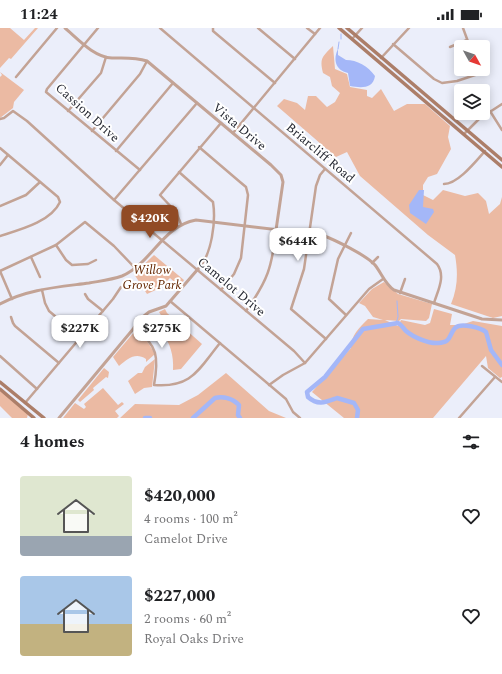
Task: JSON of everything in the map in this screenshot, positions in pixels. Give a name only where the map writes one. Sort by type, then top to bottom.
[{"type":"main road","points":[[339,28],[502,167]]},
{"type":"main road","points":[[347,28],[502,160]]},
{"type":"main road","points":[[0,382],[44,418]]},
{"type":"main road","points":[[0,389],[34,418]]},
{"type":"street","points":[[16,77],[57,28]]},
{"type":"street","name":"Vista Drive","points":[[65,28],[92,51],[106,57],[137,58],[147,61],[281,175],[282,188],[270,271],[260,291],[246,311]]},
{"type":"street","name":"Cassion Drive","points":[[98,28],[46,92],[140,170]]},
{"type":"street","name":"Briarcliff Road","points":[[160,28],[437,264],[441,270],[442,279],[434,304]]},
{"type":"street","points":[[165,32],[168,28]]},
{"type":"street","points":[[213,28],[213,31],[275,83]]},
{"type":"street","points":[[258,28],[295,59]]},
{"type":"street","points":[[307,28],[315,34]]},
{"type":"street","points":[[233,133],[320,28]]},
{"type":"street","points":[[352,39],[362,28]]},
{"type":"street","points":[[378,61],[409,28]]},
{"type":"street","points":[[463,28],[467,40]]},
{"type":"street","points":[[393,44],[434,79],[442,83],[456,81],[472,76]]},
{"type":"street","points":[[450,47],[454,45]]},
{"type":"street","points":[[68,111],[101,73],[106,57]]},
{"type":"street","points":[[92,131],[140,74],[147,61]]},
{"type":"street","points":[[116,150],[174,83]]},
{"type":"street","points":[[114,200],[197,103]]},
{"type":"street","points":[[502,104],[490,111],[502,130]]},
{"type":"street","name":"Camelot Drive","points":[[0,119],[4,118],[13,111],[18,113],[114,200],[198,269],[305,363]]},
{"type":"street","points":[[464,134],[479,120]]},
{"type":"street","points":[[181,224],[176,212],[160,195],[199,147],[221,123]]},
{"type":"street","points":[[199,147],[246,187],[248,200],[239,263],[231,280],[221,290]]},
{"type":"street","points":[[444,184],[462,174],[487,147]]},
{"type":"street","points":[[0,148],[40,182],[60,202],[59,206],[37,222],[0,236]]},
{"type":"street","points":[[0,164],[8,155]]},
{"type":"street","points":[[325,169],[320,175],[316,186],[302,276],[291,309],[326,339]]},
{"type":"street","points":[[60,418],[134,327],[149,312],[166,306],[205,261],[209,253],[213,202],[179,172]]},
{"type":"street","points":[[0,206],[26,195],[40,182]]},
{"type":"street","points":[[0,304],[42,290],[113,279],[136,268],[181,224],[196,220],[322,235],[372,263],[390,288],[482,319],[502,320]]},
{"type":"street","points":[[12,299],[0,271],[56,244],[85,222],[123,254],[136,268]]},
{"type":"street","points":[[346,315],[329,299],[338,259],[351,232]]},
{"type":"street","points":[[56,244],[66,260],[72,265],[88,264],[96,260]]},
{"type":"street","points":[[31,257],[40,277]]},
{"type":"street","points":[[372,263],[378,257]]},
{"type":"street","points":[[270,385],[283,374],[305,363],[369,289],[383,279]]},
{"type":"street","points":[[400,292],[405,280]]},
{"type":"street","points":[[25,402],[103,311],[121,287]]},
{"type":"street","points":[[42,290],[45,303],[49,311],[80,337]]},
{"type":"street","points":[[85,294],[88,299],[103,311]]},
{"type":"street","points":[[170,302],[286,399],[293,412],[300,418]]},
{"type":"street","points":[[12,317],[13,323],[59,363]]},
{"type":"street","points":[[134,327],[145,336],[154,349],[157,360],[154,385],[168,386],[187,381],[220,343]]},
{"type":"street","points":[[0,356],[37,389]]},
{"type":"street","points":[[482,366],[502,382]]},
{"type":"street","points":[[460,418],[495,376]]},
{"type":"green space","points":[[0,28],[10,28],[24,40],[35,28],[38,28],[11,59],[9,58],[0,68]]},
{"type":"green space","points":[[333,46],[335,69],[347,74],[350,87],[367,90],[367,96],[372,98],[381,89],[394,111],[407,104],[425,104],[450,126],[448,137],[451,149],[437,174],[428,177],[423,185],[423,195],[433,200],[443,190],[465,196],[478,193],[486,201],[489,214],[500,204],[502,197],[502,316],[493,318],[451,304],[457,280],[455,255],[428,235],[360,176],[347,152],[336,157],[277,106],[284,99],[297,103],[305,110],[308,96],[316,96],[327,107],[335,102],[340,93],[332,86],[330,77],[323,73],[321,64],[324,55]]},
{"type":"green space","points":[[0,72],[24,90],[14,102],[13,108],[0,118],[0,77],[2,75]]},
{"type":"green space","name":"Willow Grove Park","points":[[154,255],[184,280],[180,287],[170,278],[160,288],[147,294],[134,274]]},
{"type":"green space","points":[[384,282],[398,294],[432,304],[429,318],[426,321],[401,319],[399,321],[385,320],[398,326],[401,320],[425,325],[430,323],[434,309],[452,314],[450,325],[461,325],[473,321],[502,326],[502,377],[500,378],[488,368],[486,356],[433,418],[344,418],[312,392],[351,348],[354,335],[365,322],[368,319],[383,320],[373,317],[365,306],[359,303],[372,289]]},
{"type":"green space","points":[[165,309],[167,313],[202,344],[181,369],[173,370],[171,350],[162,331],[155,335],[151,332],[164,320],[159,312]]},
{"type":"green space","points":[[135,331],[147,341],[155,354],[146,362],[146,359],[135,356],[119,366],[113,357]]},
{"type":"green space","points":[[155,359],[152,387],[144,388],[135,394],[128,381],[138,373],[142,373],[145,367]]},
{"type":"green space","points":[[104,368],[109,372],[108,378],[106,377],[93,388],[94,390],[80,402],[78,400]]},
{"type":"green space","points":[[226,373],[269,411],[286,418],[120,418],[135,404],[179,405],[198,395]]},
{"type":"green space","points":[[103,388],[118,405],[122,402],[124,404],[115,411],[119,416],[117,418],[63,418],[75,403],[84,409],[86,407],[84,404]]},
{"type":"green space","points":[[0,390],[28,414],[27,418],[12,418],[0,406]]},
{"type":"water","points":[[338,49],[338,55],[346,60],[362,64],[372,72],[375,76],[372,83],[366,87],[350,86],[348,73],[340,69],[336,64],[336,53]]},
{"type":"water","points":[[419,190],[424,190],[423,207],[433,209],[434,212],[426,224],[410,213],[409,205]]},
{"type":"waterway","points":[[341,34],[341,39]]},
{"type":"waterway","points":[[338,49],[339,42]]},
{"type":"waterway","points":[[396,323],[398,317],[397,301]]},
{"type":"waterway","points":[[357,418],[358,410],[354,403],[337,398],[326,402],[315,402],[308,397],[307,392],[325,377],[363,329],[398,323],[406,331],[417,338],[438,343],[448,340],[455,328],[458,326],[476,327],[486,332],[491,350],[502,365]]},
{"type":"waterway","points":[[193,418],[215,398],[222,397],[239,405],[238,415],[240,418]]},
{"type":"waterway","points":[[145,418],[150,418]]}]
